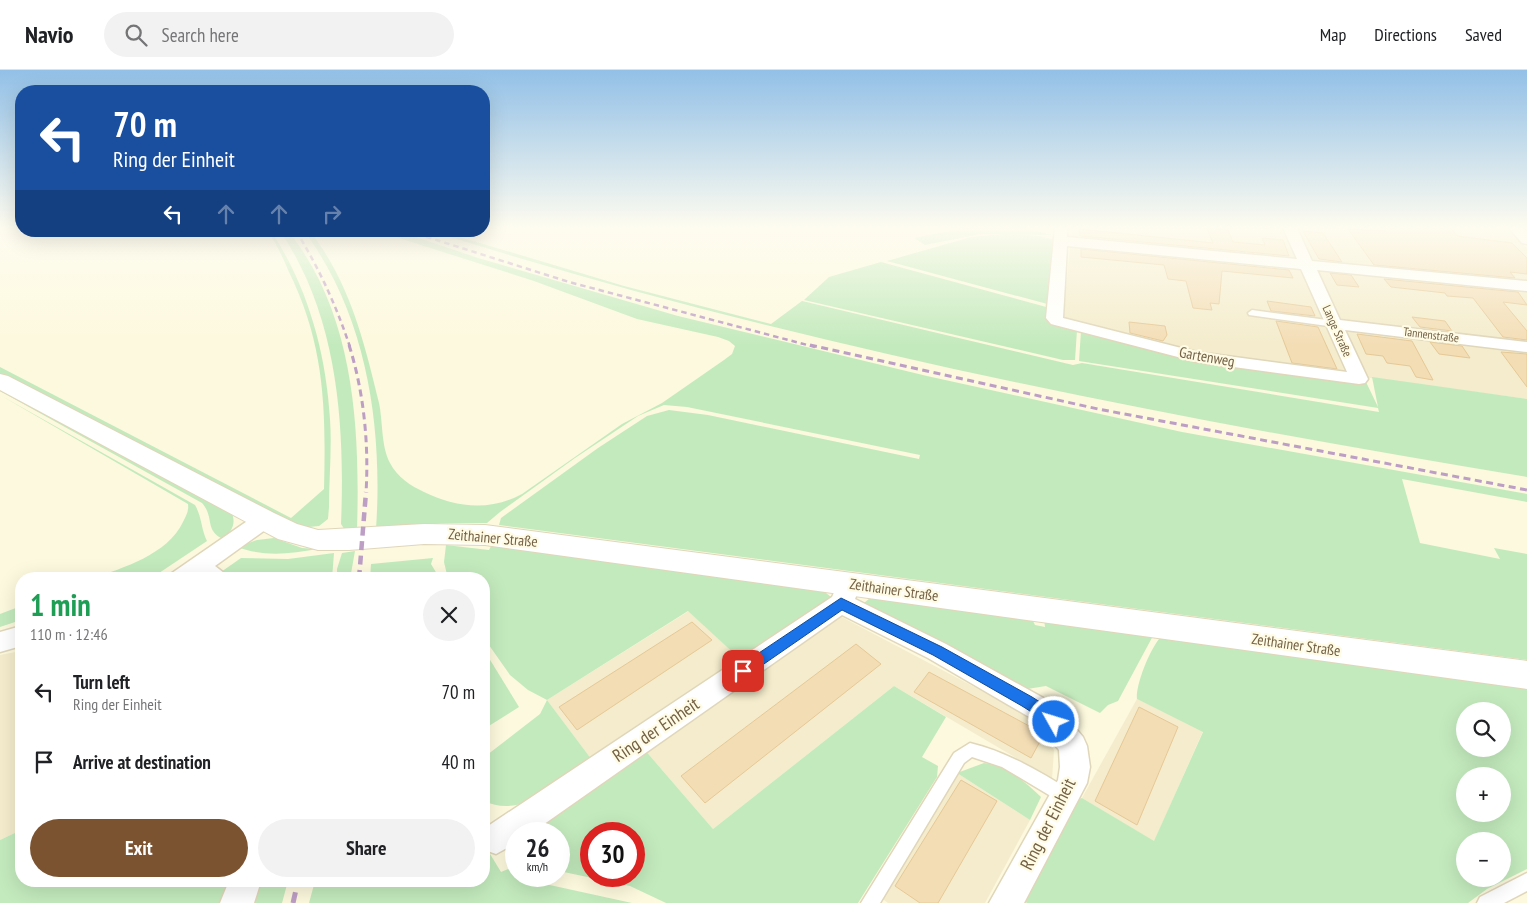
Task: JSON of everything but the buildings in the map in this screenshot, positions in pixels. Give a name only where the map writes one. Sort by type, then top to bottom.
[{"type":"street","name":"Gartenweg","points":[[1058,267],[1054,318],[1057,321],[1197,357],[1359,379]]},
{"type":"street","name":"Lange Straße","points":[[1308,267],[1359,379]]},
{"type":"street","points":[[1327,267],[1527,286]]},
{"type":"street","name":"Tannenstraße","points":[[1335,324],[1527,347]]},
{"type":"street","name":"Zeithainer Straße","points":[[0,381],[264,520],[288,532],[318,540],[349,540],[424,534],[485,535],[844,594],[1527,676]]},
{"type":"street","points":[[202,572],[264,520]]},
{"type":"street","name":"Ring der Einheit","points":[[496,840],[844,594],[1046,713],[1073,746],[1075,767],[1072,784],[1006,903]]},
{"type":"street","points":[[0,642],[15,638]]},
{"type":"street","points":[[237,903],[243,887]]},
{"type":"lane","points":[[1252,313],[1335,324]]},
{"type":"lane","points":[[870,903],[959,758],[970,750],[985,752],[1002,760],[1065,796]]},
{"type":"lane","points":[[1486,903],[1527,882]]},
{"type":"shaded area","points":[[1068,267],[1287,267],[1527,290],[1527,399],[1197,355],[1063,319]]},
{"type":"shaded area","points":[[1365,267],[1527,267],[1527,283]]},
{"type":"shaded area","points":[[689,611],[740,659],[592,760],[547,700]]},
{"type":"shaded area","points":[[836,614],[1035,719],[1054,750],[1052,779],[894,686],[713,829],[644,749]]},
{"type":"shaded area","points":[[15,652],[15,833],[0,840],[0,655]]},
{"type":"shaded area","points":[[1137,699],[1203,731],[1154,842],[1082,798]]},
{"type":"shaded area","points":[[957,773],[1030,820],[985,903],[888,903],[876,894]]},
{"type":"green space","points":[[286,267],[291,267],[313,321],[328,394],[331,430],[329,507],[328,519],[319,526],[299,528],[0,374],[0,367],[291,518],[324,489],[324,432],[321,378],[310,326],[301,299]]},
{"type":"green space","points":[[300,267],[311,267],[327,299],[340,335],[349,374],[357,452],[357,530],[345,530],[341,524],[342,486],[339,410],[334,372],[326,335],[315,299]]},
{"type":"green space","points":[[326,267],[334,267],[336,271],[354,313],[368,357],[379,403],[384,442],[390,463],[396,473],[405,481],[419,490],[449,501],[461,504],[486,505],[498,503],[522,494],[622,424],[662,403],[724,360],[732,354],[735,346],[729,341],[718,337],[637,319],[490,267],[509,267],[678,316],[927,376],[1182,432],[1527,494],[1527,502],[1402,479],[1420,543],[1500,559],[1494,548],[1527,554],[1527,660],[499,525],[501,518],[598,448],[647,416],[669,410],[708,415],[919,459],[920,455],[687,407],[664,405],[638,416],[575,458],[487,523],[442,523],[376,529],[377,451],[373,412],[366,373],[356,335],[343,299]]},
{"type":"green space","points":[[549,267],[560,267],[624,286],[771,324],[802,301],[1073,365],[1082,363],[1379,412],[1378,408],[1079,361],[1081,331],[1197,359],[1366,382],[1378,407],[1372,377],[1527,399],[1527,477],[1250,429],[975,374],[701,309]]},
{"type":"green space","points":[[864,267],[899,267],[1050,308],[1077,330],[1075,360],[1063,360],[804,300],[829,277]]},
{"type":"green space","points":[[909,267],[1053,267],[1051,305]]},
{"type":"green space","points":[[0,389],[232,513],[234,521],[231,530],[223,539],[211,528],[206,508],[202,503],[0,391]]},
{"type":"green space","points":[[0,395],[195,505],[207,541],[160,572],[111,572],[144,558],[167,543],[183,522],[188,511],[188,504]]},
{"type":"green space","points":[[274,538],[302,548],[317,549],[277,554],[257,552],[238,547],[257,540]]},
{"type":"green space","points":[[492,544],[820,588],[831,597],[740,659],[688,611],[547,700],[528,690],[510,675],[490,647],[490,572],[446,572],[444,562],[446,545],[489,550]]},
{"type":"green space","points":[[355,551],[351,572],[337,572],[342,553]]},
{"type":"green space","points":[[334,553],[333,572],[221,572],[241,558],[288,559]]},
{"type":"green space","points":[[433,558],[431,564],[436,572],[370,572],[371,564]]},
{"type":"green space","points":[[870,598],[1031,617],[1035,625],[1045,627],[1044,619],[1154,634],[1118,701],[1108,705],[1100,713],[1046,686],[1021,690],[863,608],[864,603]]},
{"type":"green space","points":[[15,608],[15,622],[0,627],[0,614]]},
{"type":"green space","points":[[1162,636],[1527,689],[1527,869],[1511,877],[1511,832],[1456,832],[1456,887],[1491,887],[1468,903],[1027,903],[1017,896],[1070,802],[1082,798],[1154,841],[1203,732],[1137,699],[1141,675],[1154,647]]},
{"type":"green space","points":[[490,660],[519,707],[490,725]]},
{"type":"green space","points":[[894,686],[946,717],[922,757],[938,766],[937,777],[858,903],[666,903],[632,887],[645,887],[645,822],[580,822],[580,875],[570,873],[570,822],[545,822],[644,749],[713,829]]},
{"type":"green space","points":[[547,700],[592,760],[555,787],[527,802],[513,806],[499,806],[490,803],[490,753],[540,714]]},
{"type":"green space","points":[[984,763],[1000,767],[1015,775],[1041,797],[1030,820],[957,773]]},
{"type":"green space","points":[[15,833],[15,887],[233,887],[227,903],[0,903],[0,840]]},
{"type":"green space","points":[[490,854],[501,872],[505,870],[505,887],[559,887],[632,903],[309,903],[313,887],[490,887]]},
{"type":"green space","points":[[256,887],[286,887],[282,903],[250,903]]},
{"type":"railway","points":[[316,267],[339,316],[350,347]]},
{"type":"railway","points":[[521,267],[569,282],[815,347]]},
{"type":"railway","points":[[349,345],[362,400],[367,456],[366,493]]},
{"type":"railway","points":[[810,345],[1098,409],[1527,490]]},
{"type":"railway","points":[[360,572],[366,492]]},
{"type":"railway","points":[[293,903],[297,887]]},
{"type":"route","points":[[743,671],[841,604],[864,613],[938,651],[1027,701],[1046,713],[1054,722]]}]
